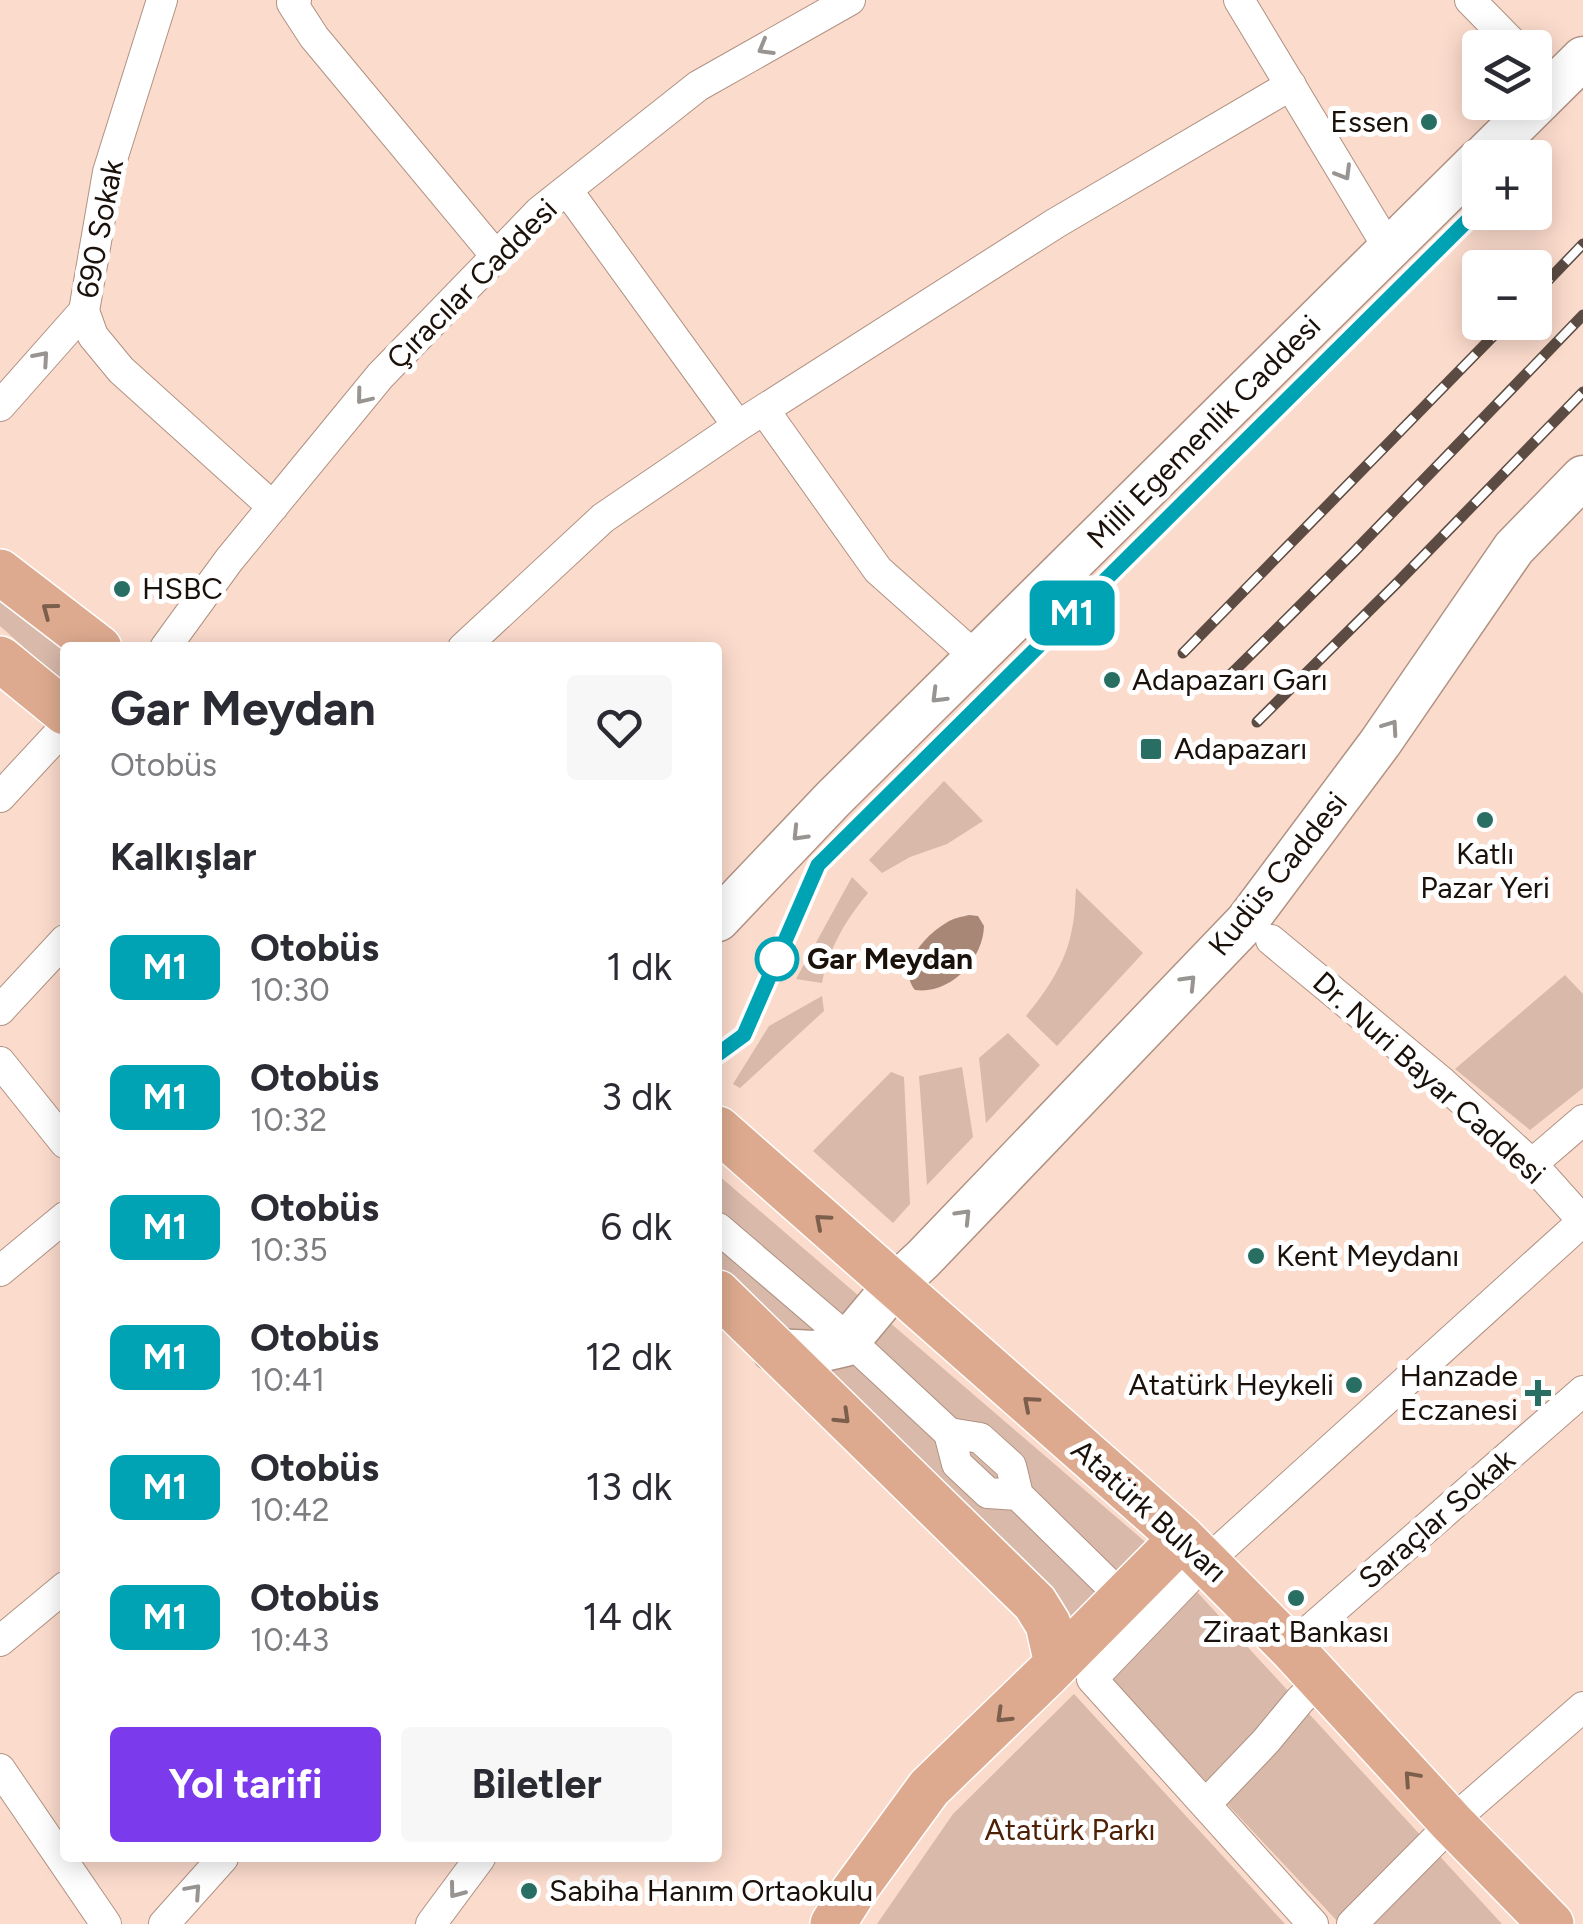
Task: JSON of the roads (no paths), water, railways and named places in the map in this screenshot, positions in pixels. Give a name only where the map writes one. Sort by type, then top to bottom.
[{"type":"main road","name":"Milli Egemenlik Caddesi","points":[[1497,140],[1558,70]]},
{"type":"main road","name":"Milli Egemenlik Caddesi","points":[[722,916],[822,810],[1462,177]]},
{"type":"main road","name":"Kudüs Caddesi","points":[[849,1340],[895,1285],[1248,921],[1380,743],[1514,548],[1583,476]]},
{"type":"main road","points":[[0,572],[91,642]]},
{"type":"main road","points":[[0,659],[60,708]]},
{"type":"main road","name":"Atatürk Bulvarı","points":[[722,1133],[1195,1551],[1551,1924]]},
{"type":"main road","points":[[722,1298],[1035,1603],[1065,1656]]},
{"type":"main road","points":[[773,1350],[815,1352],[845,1345],[849,1340]]},
{"type":"main road","points":[[834,1924],[928,1788],[1124,1598],[1195,1551]]},
{"type":"street","name":"690 Sokak","points":[[162,0],[108,172],[84,311],[93,336],[121,370],[273,507]]},
{"type":"street","points":[[296,0],[292,3],[314,37],[496,256]]},
{"type":"street","name":"Çıracılar Caddesi","points":[[168,642],[229,560],[380,376],[540,211],[698,86],[850,0]]},
{"type":"street","points":[[1239,0],[1389,248]]},
{"type":"street","points":[[1470,0],[1499,30]]},
{"type":"street","points":[[469,642],[602,518],[738,426],[1056,223],[1290,86]]},
{"type":"street","points":[[566,190],[738,426]]},
{"type":"street","points":[[0,406],[84,311]]},
{"type":"street","points":[[764,410],[878,570],[976,658]]},
{"type":"street","points":[[0,798],[60,732]]},
{"type":"street","name":"Dr. Nuri Bayar Caddesi","points":[[1271,940],[1442,1082],[1532,1164],[1583,1221]]},
{"type":"street","points":[[0,1010],[60,945]]},
{"type":"street","points":[[0,1062],[60,1137]]},
{"type":"street","points":[[1532,1164],[1583,1120]]},
{"type":"street","points":[[0,1271],[60,1221]]},
{"type":"street","points":[[1312,1924],[1092,1679],[1189,1579],[1195,1551],[1583,1221]]},
{"type":"street","points":[[722,1231],[849,1340],[949,1433],[980,1438],[1010,1466],[1018,1495],[1124,1598]]},
{"type":"street","name":"Saraçlar Sokak","points":[[1206,1804],[1300,1700],[1307,1665],[1304,1635],[1583,1392]]},
{"type":"street","points":[[0,1640],[60,1591]]},
{"type":"street","points":[[1352,1924],[1452,1823],[1583,1708]]},
{"type":"street","points":[[0,1769],[60,1857]]},
{"type":"street","points":[[64,1862],[106,1924]]},
{"type":"street","points":[[164,1924],[220,1862]]},
{"type":"street","points":[[431,1924],[477,1862]]},
{"type":"railway","points":[[1552,276],[1583,244]]},
{"type":"railway","points":[[1219,686],[1583,315]]},
{"type":"railway","points":[[1183,653],[1489,340]]},
{"type":"railway","points":[[1257,722],[1583,392]]},
{"type":"place","name":"Essen","points":[[1429,122]]},
{"type":"place","name":"HSBC","points":[[122,589]]},
{"type":"place","name":"Adapazarı Garı","points":[[1112,680]]},
{"type":"place","name":"Adapazarı","points":[[1151,749]]},
{"type":"place","name":"Katlı Pazar Yeri","points":[[1485,820]]},
{"type":"place","name":"Gar Meydan","points":[[777,959]]},
{"type":"place","name":"Kent Meydanı","points":[[1256,1256]]},
{"type":"place","name":"Atatürk Heykeli","points":[[1354,1385]]},
{"type":"place","name":"Hanzade Eczanesi","points":[[1538,1393]]},
{"type":"place","name":"Ziraat Bankası","points":[[1296,1598]]},
{"type":"place","name":"Sabiha Hanım Ortaokulu","points":[[529,1891]]},
{"type":"park label","name":"Atatürk Parkı","points":[[1070,1830]]}]
